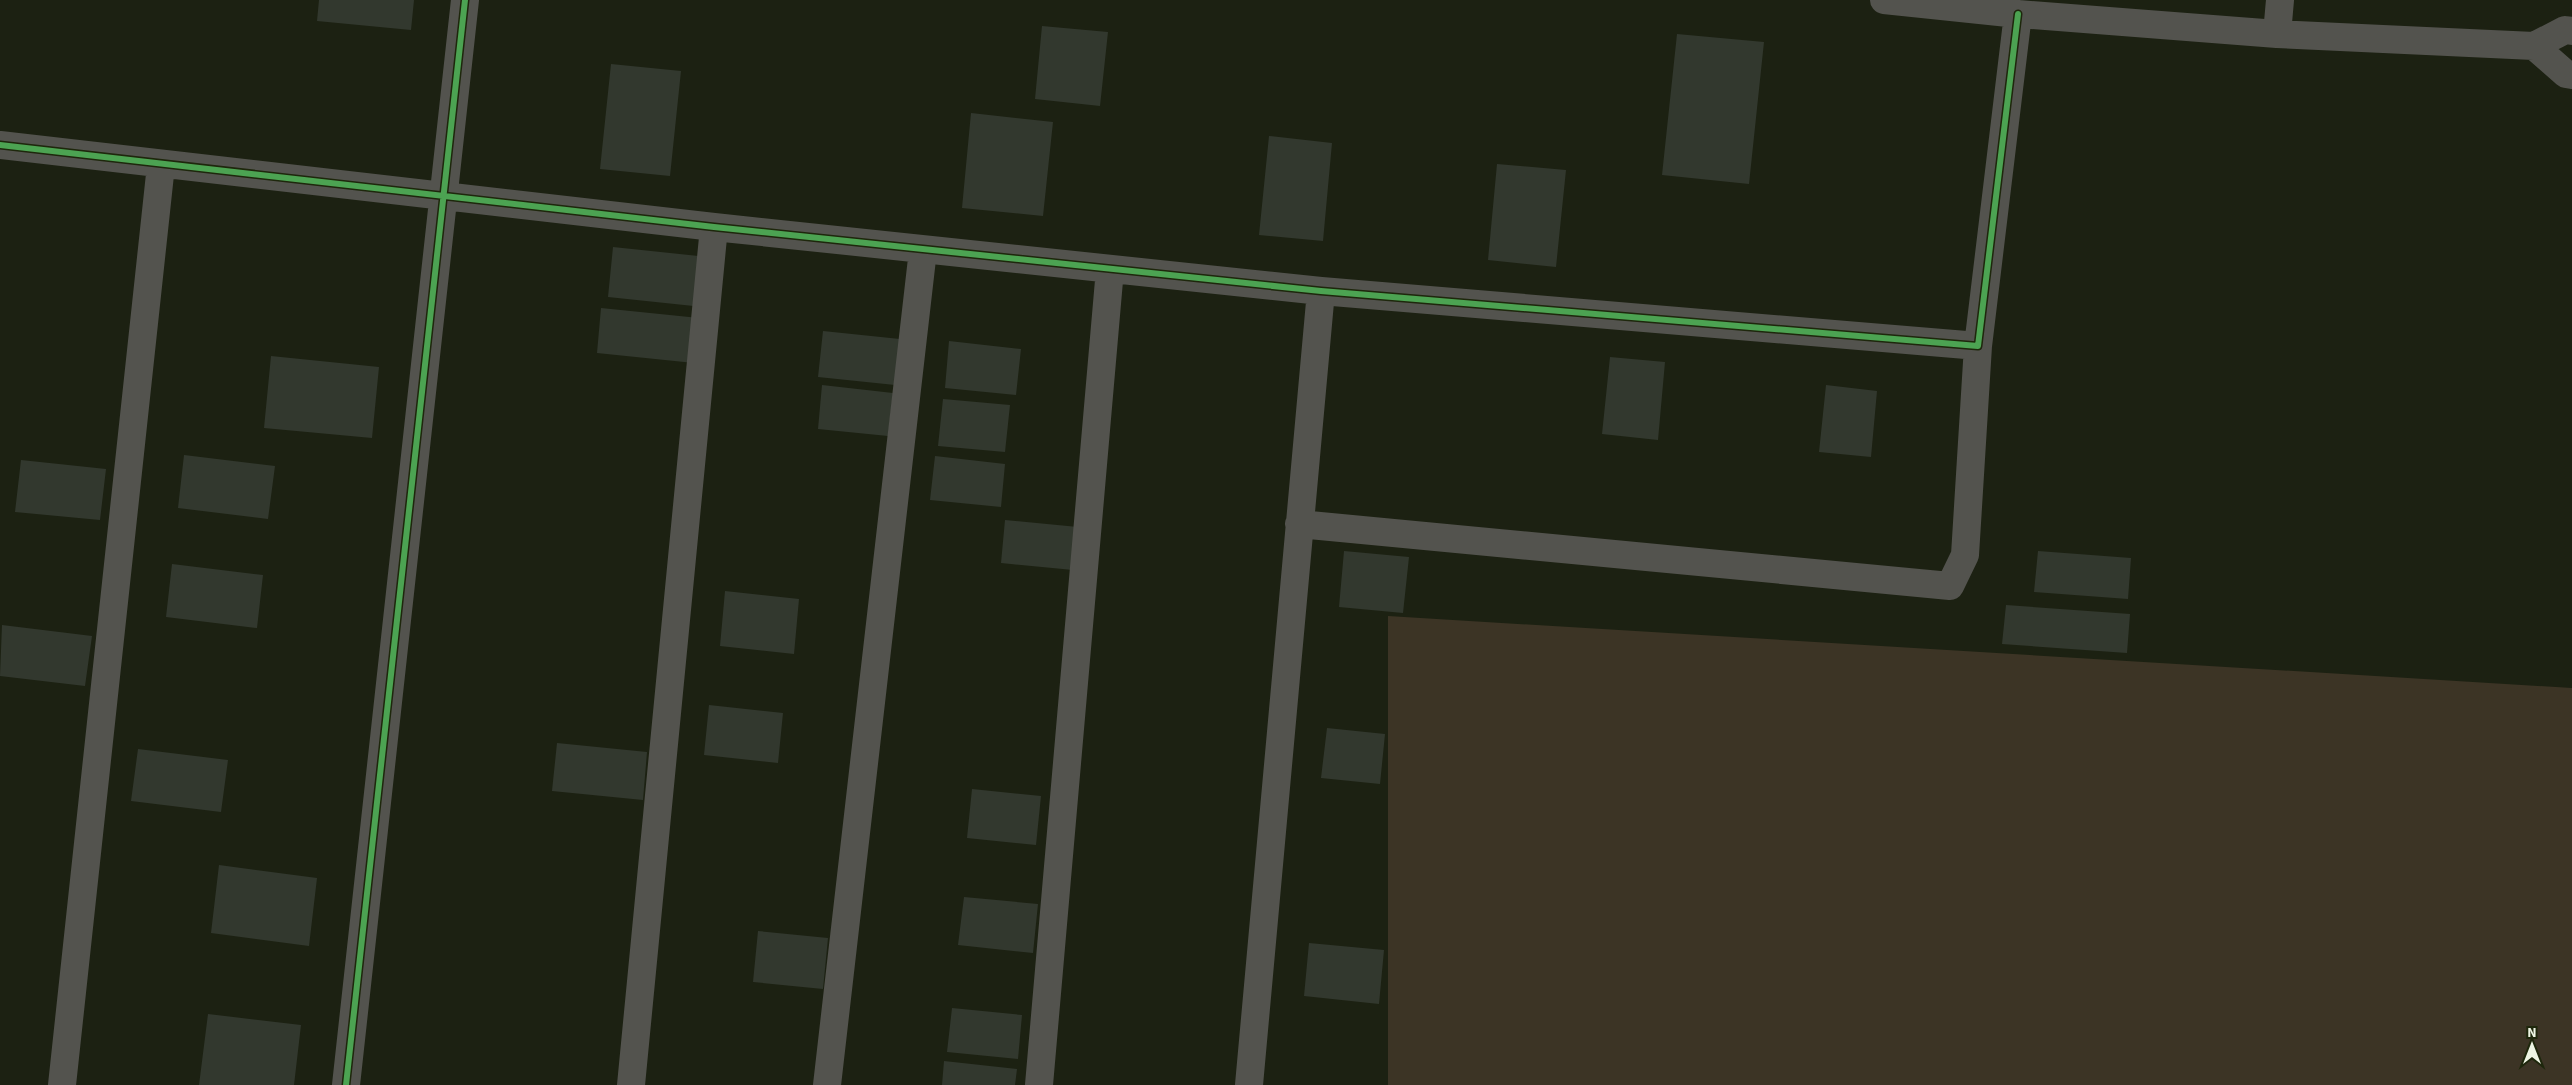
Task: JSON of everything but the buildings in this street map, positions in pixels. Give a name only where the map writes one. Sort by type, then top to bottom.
[{"type":"street","points":[[346,1085],[465,0]]},
{"type":"street","points":[[1884,0],[2018,14],[2277,34],[2534,46],[2565,30],[2572,30]]},
{"type":"street","points":[[2277,34],[2280,0]]},
{"type":"street","points":[[1298,524],[1950,586],[1965,555],[1978,346],[2018,14]]},
{"type":"street","points":[[2534,46],[2566,74],[2572,75]]},
{"type":"street","points":[[0,145],[714,227],[1321,291],[1978,346]]},
{"type":"street","points":[[62,1085],[161,165]]},
{"type":"street","points":[[631,1085],[714,227]]},
{"type":"street","points":[[827,1085],[923,250]]},
{"type":"street","points":[[1039,1085],[1110,269]]},
{"type":"street","points":[[1249,1085],[1298,524],[1321,291]]},
{"type":"shaded area","points":[[1388,616],[2572,688],[2572,1085],[1388,1085]]},
{"type":"cycle path","points":[[346,1085],[465,0]]},
{"type":"cycle path","points":[[0,145],[714,227],[1321,291],[1978,346],[2018,14]]}]
